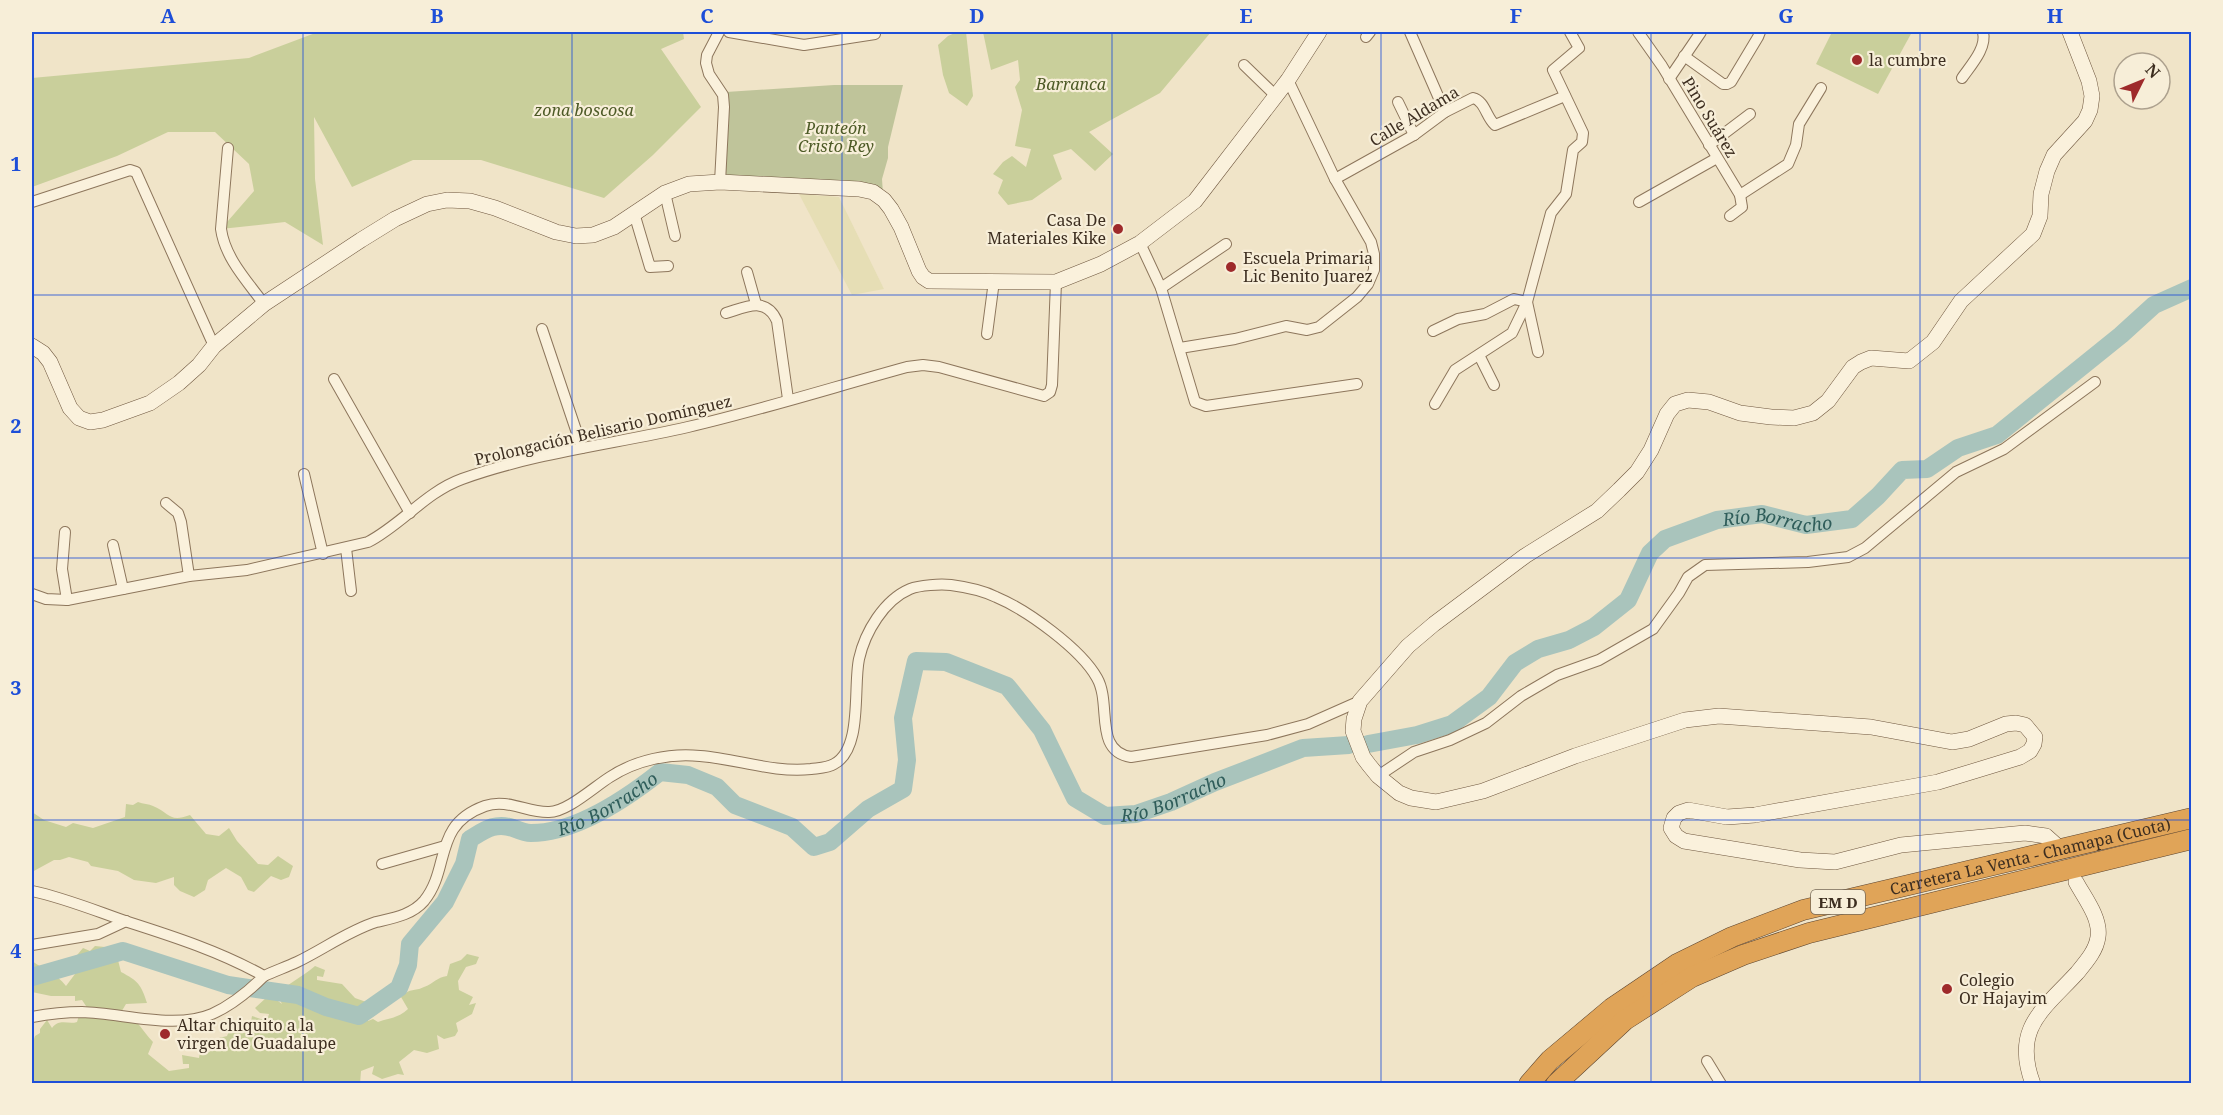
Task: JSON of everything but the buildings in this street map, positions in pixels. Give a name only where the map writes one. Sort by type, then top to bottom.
[{"type":"highway","name":"Carretera La Venta - Chamapa (Cuota)","points":[[1529,1083],[1550,1060],[1612,1008],[1677,964],[1732,937],[1803,910],[2192,818]]},
{"type":"highway","name":"Carretera La Venta - Chamapa (Cuota)","points":[[1556,1083],[1625,1020],[1692,977],[1743,955],[1809,933],[2192,839]]},
{"type":"main road","points":[[32,346],[43,353],[50,362],[70,408],[79,418],[90,422],[103,420],[150,403],[179,383],[199,365],[214,346],[264,304],[395,219],[427,204],[447,200],[470,201],[495,208],[556,232],[576,236],[593,235],[614,227],[665,193],[689,184],[720,182],[812,185],[873,192],[884,200],[901,227],[922,277],[937,282],[1056,282],[1101,264],[1140,243],[1195,201],[1288,80],[1319,32]]},
{"type":"main road","points":[[2056,845],[2046,836],[2025,833],[1901,845],[1835,862],[1800,860],[1684,841],[1676,836],[1671,828],[1674,818],[1679,813],[1688,810],[1727,817],[1755,815],[1907,789],[1992,766],[2020,757],[2030,751],[2034,744],[2035,736],[2031,730],[2025,725],[2016,723],[2006,724],[1969,739],[1952,742],[1871,727],[1719,716],[1685,720],[1575,756],[1522,778],[1459,798],[1436,802],[1411,798],[1399,793],[1378,776],[1364,757],[1353,731],[1360,701],[1408,646],[1535,549],[1597,511],[1641,465],[1651,450],[1666,414],[1675,404],[1688,400],[1709,402],[1740,412],[1794,418],[1813,413],[1828,401],[1853,367],[1861,362],[1871,358],[1909,361],[1933,342],[1961,301],[2033,234],[2040,216],[2041,194],[2050,163],[2054,155],[2085,121],[2090,110],[2092,96],[2089,81],[2070,32]]},
{"type":"main road","points":[[2033,1083],[2028,1070],[2025,1045],[2032,1025],[2047,1003],[2090,958],[2098,936],[2095,917],[2076,882]]},
{"type":"street","points":[[719,32],[707,55],[706,63],[709,74],[723,95],[720,182]]},
{"type":"street","points":[[729,32],[804,45],[875,34]]},
{"type":"street","points":[[1410,32],[1445,112]]},
{"type":"street","points":[[1435,404],[1455,370],[1512,333],[1527,302],[1551,213],[1566,194],[1573,150],[1582,142],[1583,133],[1553,70],[1579,48],[1570,32]]},
{"type":"street","name":"Pino Suárez","points":[[1638,32],[1740,195]]},
{"type":"street","points":[[1669,79],[1701,32]]},
{"type":"street","points":[[1684,56],[1723,84],[1727,84],[1731,82],[1760,32]]},
{"type":"street","points":[[1962,78],[1985,39],[1983,32]]},
{"type":"street","points":[[1244,65],[1276,96]]},
{"type":"street","points":[[1180,348],[1235,339],[1286,326],[1307,330],[1319,327],[1357,297],[1368,284],[1374,270],[1374,254],[1364,228],[1335,179],[1288,80]]},
{"type":"street","points":[[1730,216],[1742,207],[1740,195],[1788,164],[1796,145],[1799,124],[1821,88]]},
{"type":"street","name":"Calle Aldama","points":[[1335,179],[1414,135],[1445,112],[1469,99],[1477,99],[1492,123],[1499,125],[1565,96]]},
{"type":"street","points":[[1398,102],[1414,135]]},
{"type":"street","points":[[1709,145],[1750,114]]},
{"type":"street","points":[[228,148],[222,241],[264,304]]},
{"type":"street","points":[[1639,202],[1717,158]]},
{"type":"street","points":[[32,202],[130,170],[136,172],[214,346]]},
{"type":"street","points":[[665,193],[675,236]]},
{"type":"street","points":[[633,213],[650,267],[668,266]]},
{"type":"street","points":[[1140,243],[1161,288],[1195,402],[1206,406],[1357,384]]},
{"type":"street","points":[[1161,288],[1226,244]]},
{"type":"street","points":[[747,272],[756,304]]},
{"type":"street","points":[[987,334],[994,281]]},
{"type":"street","name":"Prolongación Belisario Domínguez","points":[[32,594],[67,600],[189,576],[247,570],[323,554],[379,537],[437,492],[459,480],[499,467],[688,426],[907,367],[923,365],[939,367],[1044,396],[1050,392],[1052,385],[1056,282]]},
{"type":"street","points":[[1433,331],[1458,319],[1485,314],[1514,299],[1527,302]]},
{"type":"street","points":[[1527,302],[1538,352]]},
{"type":"street","points":[[726,313],[756,304],[774,313],[788,399]]},
{"type":"street","points":[[543,329],[582,448]]},
{"type":"street","points":[[1479,355],[1494,385]]},
{"type":"street","points":[[334,379],[410,513]]},
{"type":"street","points":[[1378,776],[1414,752],[1450,740],[1486,723],[1521,696],[1557,675],[1599,660],[1653,629],[1688,577],[1705,565],[1808,562],[1848,558],[1866,548],[1956,472],[2004,449],[2095,382]]},
{"type":"street","points":[[304,474],[323,554]]},
{"type":"street","points":[[166,503],[178,513],[181,522],[189,576]]},
{"type":"street","points":[[65,532],[62,569],[67,600]]},
{"type":"street","points":[[113,545],[123,589]]},
{"type":"street","points":[[346,548],[351,591]]},
{"type":"street","points":[[32,1017],[84,1012],[177,1021],[211,1014],[248,992],[264,976],[297,962],[363,926],[411,912],[423,902],[433,886],[445,846],[455,825],[466,815],[486,806],[499,804],[548,813],[560,810],[612,776],[636,764],[661,757],[699,756],[768,769],[795,771],[834,765],[845,755],[852,741],[860,658],[872,626],[889,602],[911,588],[946,585],[973,589],[996,597],[1055,634],[1085,662],[1098,680],[1104,701],[1107,739],[1111,748],[1120,755],[1131,757],[1267,735],[1308,724],[1360,701]]},
{"type":"street","points":[[382,864],[445,846]]},
{"type":"street","points":[[32,891],[80,904],[225,956],[264,976]]},
{"type":"street","points":[[32,945],[98,934],[126,921]]},
{"type":"street","points":[[1707,1061],[1721,1083]]},
{"type":"shaded area","points":[[799,194],[839,197],[884,289],[852,295]]},
{"type":"green space","name":"zona boscosa","points":[[318,32],[683,32],[684,39],[661,49],[701,107],[653,155],[604,198],[481,160],[413,160],[352,187],[314,117],[315,179],[323,245],[285,222],[221,229],[254,191],[249,164],[215,132],[168,132],[117,156],[32,187],[32,78],[249,58]]},
{"type":"green space","points":[[957,32],[966,32],[973,96],[967,106],[949,93],[943,75],[938,45]]},
{"type":"green space","name":"Barranca","points":[[983,32],[1211,32],[1160,93],[1089,132],[1113,154],[1095,171],[1071,149],[1053,155],[1062,179],[1032,200],[1008,205],[998,193],[1003,180],[993,174],[1003,162],[1012,156],[1026,167],[1031,149],[1015,146],[1022,110],[1015,87],[1020,80],[1018,60],[991,70]]},
{"type":"green space","name":"la cumbre","points":[[1832,32],[1912,32],[1878,94],[1816,64]]},
{"type":"green space","name":"Panteón Cristo Rey","points":[[834,85],[903,85],[882,179],[883,194],[723,181],[726,92]]},
{"type":"green space","points":[[138,802],[153,806],[174,818],[190,815],[206,834],[219,836],[229,828],[237,841],[258,864],[268,865],[278,856],[293,866],[289,877],[281,880],[271,876],[254,892],[248,890],[241,877],[226,868],[208,880],[205,890],[194,897],[180,891],[174,885],[174,877],[156,883],[134,880],[118,871],[91,866],[88,862],[69,857],[54,860],[32,872],[32,812],[44,820],[66,827],[73,823],[93,828],[125,817],[126,804],[133,805]]},
{"type":"green space","points":[[95,946],[115,948],[121,972],[141,987],[147,1003],[126,1004],[120,1014],[139,1025],[153,1042],[148,1054],[169,1071],[189,1068],[189,1064],[183,1064],[182,1055],[199,1058],[201,1046],[206,1042],[209,1052],[219,1047],[219,1038],[227,1036],[232,1024],[239,1027],[250,1027],[252,1016],[267,1021],[269,1014],[260,1013],[255,1008],[267,997],[274,998],[282,1004],[277,994],[315,966],[325,970],[323,977],[317,976],[317,980],[342,984],[355,998],[369,1003],[368,1021],[373,1019],[378,1022],[405,1012],[408,1009],[401,997],[407,992],[427,986],[447,976],[450,964],[461,960],[467,954],[479,957],[476,964],[466,967],[458,981],[459,990],[473,997],[469,1005],[476,1003],[472,1014],[456,1023],[458,1031],[455,1036],[444,1039],[437,1035],[439,1049],[427,1053],[414,1050],[399,1062],[404,1075],[398,1074],[382,1079],[372,1074],[374,1066],[361,1071],[360,1084],[32,1083],[32,1045],[40,1029],[47,1020],[52,1028],[61,1022],[77,1022],[80,1012],[88,1009],[82,1000],[75,1001],[75,996],[51,996],[32,992],[32,961],[66,986],[75,974],[74,967],[67,967],[83,948],[90,951]]},
{"type":"waterway","name":"Río Borracho","points":[[1368,744],[1417,735],[1452,724],[1489,697],[1515,663],[1538,649],[1569,640],[1594,627],[1628,600],[1650,553],[1665,539],[1717,520],[1762,514],[1806,525],[1852,519],[1902,470],[1927,469],[1958,448],[1997,435],[2121,335],[2154,305],[2192,288]]},
{"type":"waterway","name":"Río Borracho","points":[[32,977],[123,951],[228,985],[298,995],[326,1007],[359,1016],[399,988],[408,965],[410,944],[445,902],[464,864],[470,839],[490,828],[507,826],[531,833],[565,827],[582,821],[616,803],[660,772],[688,775],[717,787],[735,805],[792,827],[814,847],[830,842],[868,809],[903,789],[907,760],[903,718],[916,661],[946,662],[1007,686],[1042,730],[1075,798],[1105,816],[1136,814],[1171,802],[1215,782],[1303,748],[1349,745]]},
{"type":"place","name":"la cumbre","points":[[1857,60]]},
{"type":"place","name":"Casa De Materiales Kike","points":[[1118,229]]},
{"type":"place","name":"Escuela Primaria Lic Benito Juarez","points":[[1231,267]]},
{"type":"place","name":"Colegio Or Hajayim","points":[[1947,989]]},
{"type":"place","name":"Altar chiquito a la virgen de Guadalupe","points":[[165,1034]]}]
